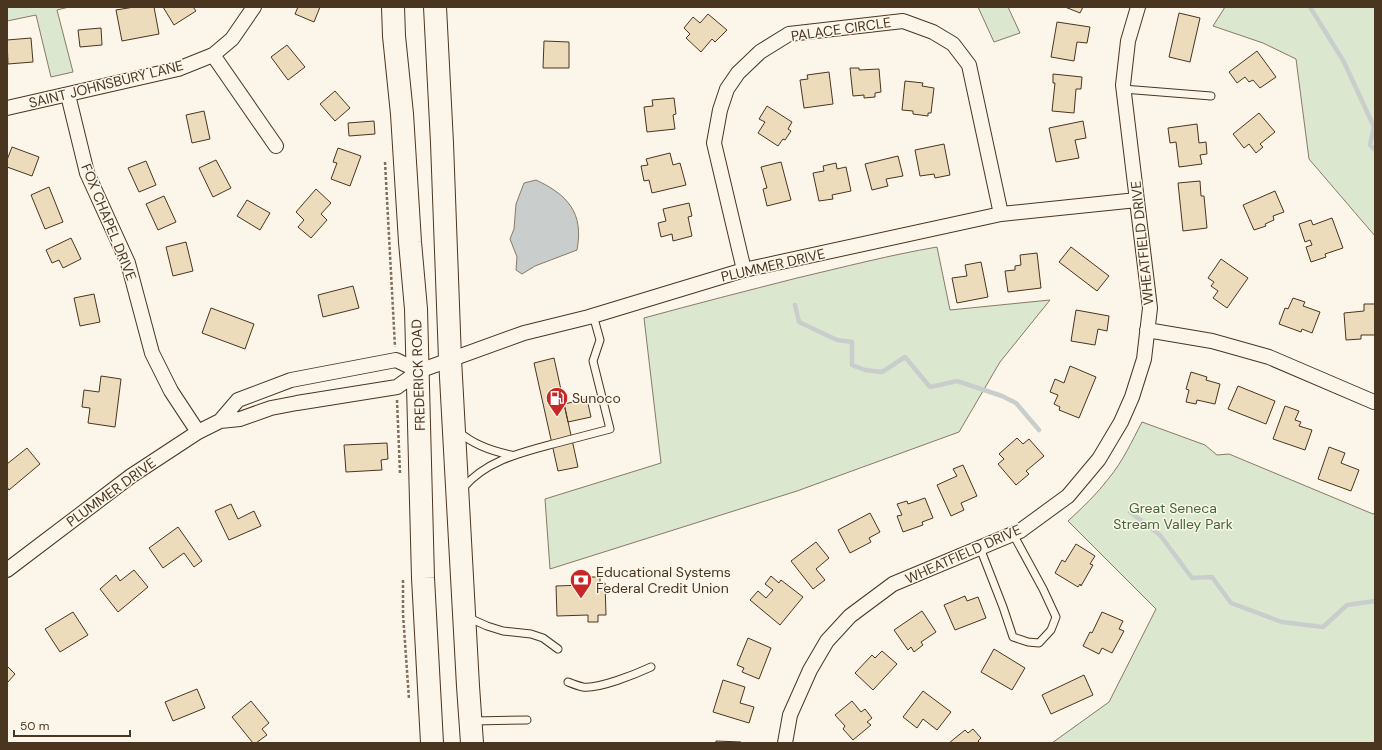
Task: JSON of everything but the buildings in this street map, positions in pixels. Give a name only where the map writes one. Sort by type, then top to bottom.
[{"type":"main road","name":"FREDERICK ROAD","points":[[393,7],[416,309],[419,371],[423,578],[432,743]]},
{"type":"main road","points":[[435,7],[450,359],[472,743]]},
{"type":"street","name":"SAINT JOHNSBURY LANE","points":[[7,108],[68,95],[178,68],[213,55],[232,39],[254,7]]},
{"type":"street","name":"WHEATFIELD DRIVE","points":[[785,743],[790,715],[810,670],[827,641],[850,616],[893,584],[1020,531],[1068,496],[1099,459],[1121,422],[1132,397],[1144,359],[1150,308],[1123,89],[1128,41],[1138,7]]},
{"type":"street","name":"PALACE CIRCLE","points":[[744,270],[714,143],[720,110],[727,89],[738,73],[760,52],[789,34],[903,21],[933,32],[953,44],[968,65],[1000,214]]},
{"type":"street","points":[[213,55],[276,146]]},
{"type":"street","name":"FOX CHAPEL DRIVE","points":[[68,95],[87,172],[128,263],[152,354],[170,391],[198,432]]},
{"type":"street","name":"PLUMMER DRIVE","points":[[7,570],[132,476],[198,432],[220,421],[240,419],[270,408],[397,387],[419,371],[524,333],[593,316],[744,270],[1000,214],[1137,200]]},
{"type":"street","points":[[1147,330],[1212,341],[1269,357],[1374,402]]},
{"type":"street","name":"PLUMMER DRIVE","points":[[220,421],[238,400],[291,380],[396,360],[419,371]]},
{"type":"lane","points":[[1123,89],[1211,96]]},
{"type":"lane","points":[[457,494],[471,479],[493,463],[511,456],[610,429],[593,361],[600,340],[593,316]]},
{"type":"lane","points":[[454,427],[466,438],[479,446],[494,452],[511,456]]},
{"type":"lane","points":[[980,548],[1013,637],[1028,642],[1039,643],[1051,630],[1056,617],[1043,589],[1013,534]]},
{"type":"lane","points":[[464,616],[503,631],[531,634],[543,638],[558,649]]},
{"type":"lane","points":[[568,682],[584,687],[596,686],[634,675],[650,667]]},
{"type":"lane","points":[[471,721],[527,720]]},
{"type":"green space","points":[[7,7],[69,7],[57,10],[73,72],[51,77],[36,15],[7,21]]},
{"type":"green space","points":[[978,7],[1008,7],[1020,33],[994,42]]},
{"type":"green space","points":[[1225,7],[1375,7],[1375,236],[1309,159],[1296,59],[1263,43],[1213,26]]},
{"type":"green space","points":[[937,247],[950,310],[1050,300],[1000,362],[959,432],[797,491],[550,569],[545,499],[661,463],[644,318],[797,278],[884,257]]},
{"type":"green space","name":"Great Seneca Stream Valley Park","points":[[1142,422],[1205,445],[1217,455],[1229,454],[1373,514],[1375,513],[1375,743],[1052,743],[1109,702],[1156,609],[1068,521],[1095,495],[1119,465]]},
{"type":"shaded area","points":[[536,180],[557,192],[565,199],[576,216],[579,237],[577,250],[535,266],[522,274],[516,270],[517,257],[510,239],[514,229],[516,204],[524,183]]},
{"type":"waterway","points":[[1310,7],[1344,62],[1374,127],[1370,145],[1375,150]]},
{"type":"waterway","points":[[795,305],[799,322],[837,340],[852,342],[852,365],[865,370],[882,372],[905,357],[930,387],[957,381],[1002,396],[1016,403],[1039,430]]},
{"type":"waterway","points":[[1130,512],[1160,535],[1192,578],[1212,577],[1231,603],[1282,622],[1323,627],[1347,605],[1375,601]]},
{"type":"place","name":"Sunoco","points":[[557,418]]},
{"type":"place","name":"Educational Systems Federal Credit Union","points":[[581,600]]}]
